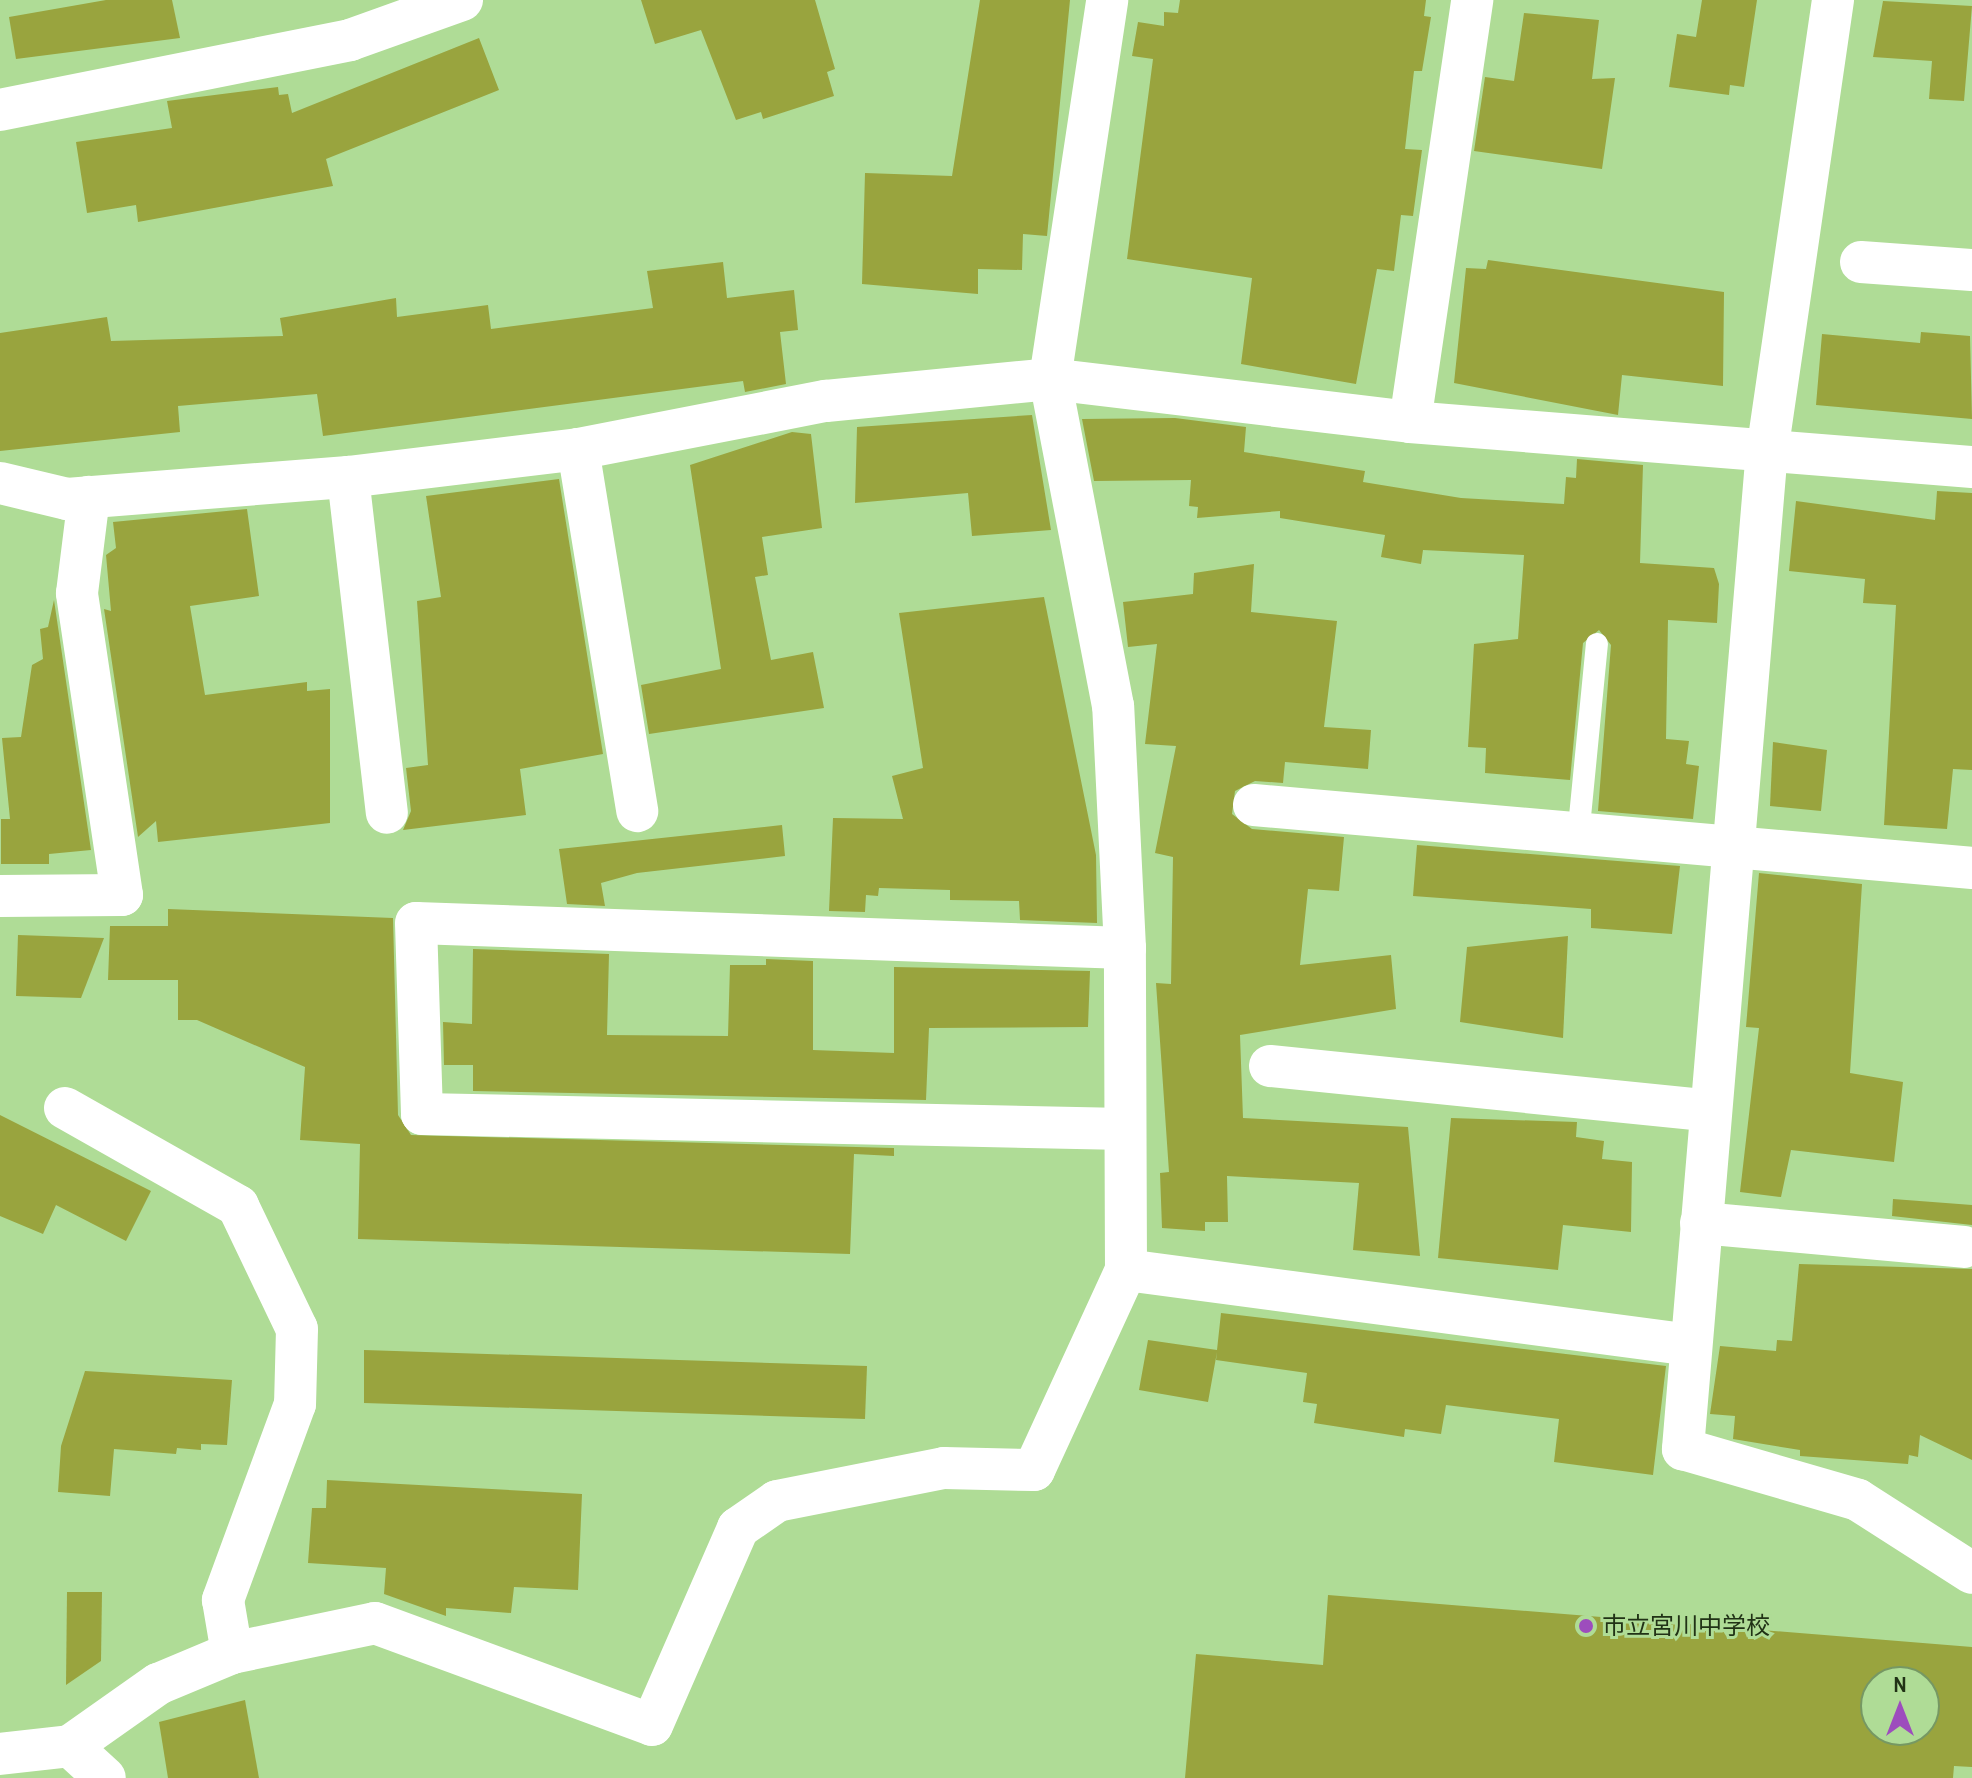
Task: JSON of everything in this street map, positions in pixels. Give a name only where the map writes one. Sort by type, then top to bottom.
[{"type":"street","points":[[0,110],[398,12],[462,0]]},
{"type":"street","points":[[0,1754],[70,1746],[158,1684],[232,1653],[375,1623],[652,1725],[738,1528],[777,1501],[944,1468],[1034,1470],[1126,1270],[1125,948],[1113,706],[1050,379],[1107,0]]},
{"type":"street","points":[[1410,422],[1472,0]]},
{"type":"street","points":[[1833,0],[1767,450],[1730,852],[1683,1449],[1858,1500],[1972,1573]]},
{"type":"street","points":[[1861,262],[1972,270]]},
{"type":"street","points":[[0,483],[67,499],[348,477],[578,449],[826,401],[1050,379],[1410,422],[1972,467]]},
{"type":"street","points":[[578,449],[637,811]]},
{"type":"street","points":[[348,477],[387,813]]},
{"type":"street","points":[[0,896],[122,895],[77,593],[89,497]]},
{"type":"street","points":[[1254,805],[1730,852],[1972,868]]},
{"type":"street","points":[[1125,948],[416,923],[422,1114],[1125,1129]]},
{"type":"street","points":[[1270,1066],[1710,1111]]},
{"type":"street","points":[[65,1108],[238,1206],[297,1329],[295,1404],[223,1600],[232,1653]]},
{"type":"street","points":[[1701,1223],[1964,1247]]},
{"type":"street","points":[[1126,1270],[1691,1345]]},
{"type":"street","points":[[70,1746],[105,1778]]},
{"type":"lane","points":[[1578,837],[1597,644]]},
{"type":"building","points":[[106,0],[172,0],[180,38],[16,59],[9,17]]},
{"type":"building","points":[[641,0],[815,0],[835,69],[827,72],[834,96],[763,119],[761,112],[736,120],[701,30],[655,44]]},
{"type":"building","points":[[980,0],[1070,0],[1047,236],[1023,234],[1022,270],[978,269],[978,294],[862,284],[865,173],[952,176]]},
{"type":"building","points":[[1180,0],[1426,0],[1424,16],[1431,17],[1422,71],[1414,71],[1405,149],[1422,150],[1413,216],[1401,215],[1394,271],[1377,269],[1356,384],[1241,364],[1252,278],[1127,259],[1153,59],[1132,56],[1138,22],[1164,26],[1164,12],[1178,13]]},
{"type":"building","points":[[1702,0],[1757,0],[1744,87],[1730,85],[1729,95],[1669,87],[1677,34],[1696,37]]},
{"type":"building","points":[[1883,1],[1972,6],[1964,101],[1929,99],[1932,61],[1873,57]]},
{"type":"building","points":[[1524,13],[1599,20],[1592,79],[1615,78],[1602,169],[1474,151],[1485,77],[1514,81]]},
{"type":"building","points":[[479,38],[499,90],[326,159],[333,186],[138,222],[136,205],[87,213],[76,142],[172,128],[167,101],[278,87],[279,95],[288,94],[292,113]]},
{"type":"building","points":[[1488,260],[1724,292],[1723,386],[1622,375],[1618,415],[1454,383],[1466,268],[1486,269]]},
{"type":"building","points":[[723,262],[727,298],[794,290],[798,330],[780,332],[786,384],[745,392],[743,381],[323,436],[317,394],[178,406],[180,432],[0,451],[0,333],[107,317],[111,341],[283,336],[280,318],[396,298],[397,317],[488,305],[491,329],[653,308],[647,271]]},
{"type":"building","points":[[1921,332],[1970,336],[1972,419],[1816,405],[1822,334],[1920,343]]},
{"type":"building","points":[[1032,415],[1051,530],[972,536],[968,493],[855,503],[857,427]]},
{"type":"building","points":[[1175,418],[1246,427],[1244,452],[1365,471],[1363,482],[1461,498],[1564,504],[1566,477],[1576,478],[1577,459],[1643,465],[1640,563],[1714,568],[1719,584],[1717,623],[1668,620],[1666,739],[1689,741],[1686,764],[1699,766],[1693,819],[1598,811],[1611,645],[1599,630],[1583,643],[1570,780],[1485,773],[1486,748],[1468,747],[1474,644],[1518,639],[1524,555],[1423,550],[1421,564],[1381,557],[1385,535],[1280,518],[1280,511],[1197,518],[1198,507],[1189,506],[1191,480],[1094,481],[1082,419]]},
{"type":"building","points":[[792,432],[811,434],[822,528],[762,537],[768,575],[755,577],[771,660],[813,652],[824,708],[649,734],[641,685],[721,669],[690,465]]},
{"type":"building","points":[[559,479],[603,754],[520,769],[526,815],[403,830],[411,811],[406,768],[428,765],[417,601],[441,597],[426,496]]},
{"type":"building","points":[[1937,491],[1972,493],[1972,770],[1953,769],[1947,829],[1884,825],[1896,605],[1863,603],[1865,579],[1789,571],[1796,501],[1935,520]]},
{"type":"building","points":[[247,509],[259,596],[190,606],[205,695],[307,682],[307,691],[330,689],[330,823],[158,842],[156,821],[138,837],[104,609],[111,611],[106,555],[116,548],[113,522]]},
{"type":"building","points":[[1254,564],[1251,612],[1337,621],[1324,727],[1371,730],[1368,769],[1285,762],[1283,783],[1255,781],[1235,791],[1232,814],[1252,829],[1344,837],[1339,891],[1308,889],[1300,965],[1391,955],[1396,1009],[1240,1035],[1243,1118],[1408,1127],[1420,1256],[1353,1250],[1359,1183],[1227,1176],[1228,1222],[1205,1222],[1205,1231],[1162,1228],[1160,1173],[1169,1172],[1156,983],[1171,984],[1173,857],[1155,853],[1176,746],[1145,744],[1157,644],[1128,647],[1123,602],[1193,594],[1194,573]]},
{"type":"building","points":[[1044,597],[1096,855],[1097,923],[1020,920],[1019,901],[950,900],[950,890],[879,888],[878,896],[866,895],[865,912],[829,911],[833,818],[903,819],[892,776],[923,768],[899,613]]},
{"type":"building","points":[[54,600],[91,850],[49,854],[49,864],[1,864],[1,819],[10,819],[2,738],[21,737],[32,665],[43,659],[40,629],[48,627]]},
{"type":"building","points":[[1773,742],[1827,750],[1821,811],[1770,806]]},
{"type":"building","points":[[782,825],[785,856],[637,873],[601,883],[605,906],[567,904],[559,849]]},
{"type":"building","points":[[1417,845],[1680,866],[1672,934],[1591,928],[1591,909],[1413,896]]},
{"type":"building","points":[[1759,873],[1862,884],[1850,1073],[1903,1082],[1894,1162],[1791,1150],[1781,1197],[1740,1192],[1759,1028],[1746,1027]]},
{"type":"building","points":[[168,909],[393,918],[398,1115],[411,1135],[894,1148],[894,1156],[854,1154],[850,1254],[358,1239],[360,1144],[300,1140],[305,1067],[197,1020],[178,1020],[178,980],[108,980],[110,926],[168,926]]},
{"type":"building","points":[[18,935],[104,938],[81,998],[16,996]]},
{"type":"building","points":[[1568,936],[1563,1038],[1460,1022],[1467,947]]},
{"type":"building","points":[[473,949],[609,954],[607,1035],[728,1036],[730,965],[766,965],[766,959],[813,961],[813,1050],[894,1053],[894,967],[1090,971],[1088,1027],[929,1028],[926,1100],[473,1091],[473,1065],[444,1065],[443,1022],[472,1024]]},
{"type":"building","points":[[0,1115],[151,1191],[126,1241],[56,1205],[43,1234],[0,1216]]},
{"type":"building","points":[[1451,1118],[1577,1122],[1576,1137],[1604,1141],[1602,1159],[1632,1162],[1631,1232],[1563,1225],[1558,1270],[1438,1258]]},
{"type":"building","points":[[1893,1199],[1972,1205],[1972,1225],[1892,1216]]},
{"type":"building","points":[[1799,1264],[1972,1269],[1972,1460],[1920,1435],[1918,1457],[1909,1455],[1908,1464],[1800,1456],[1800,1450],[1733,1439],[1735,1416],[1710,1414],[1720,1346],[1776,1351],[1777,1340],[1792,1341]]},
{"type":"building","points":[[1221,1313],[1666,1366],[1653,1475],[1554,1462],[1559,1419],[1446,1405],[1441,1434],[1405,1429],[1404,1437],[1314,1423],[1317,1404],[1303,1402],[1307,1373],[1216,1360],[1217,1352],[1208,1402],[1139,1390],[1148,1340],[1217,1350]]},
{"type":"building","points":[[364,1350],[867,1366],[865,1419],[364,1403]]},
{"type":"building","points":[[85,1371],[232,1380],[227,1445],[201,1444],[201,1450],[177,1448],[176,1454],[114,1449],[110,1496],[58,1492],[61,1446]]},
{"type":"building","points":[[327,1480],[582,1494],[578,1590],[514,1587],[511,1613],[446,1608],[446,1616],[384,1594],[386,1568],[308,1563],[312,1508],[326,1508]]},
{"type":"building","points":[[67,1592],[102,1592],[101,1661],[66,1685]]},
{"type":"building","points":[[1328,1595],[1972,1647],[1972,1767],[1954,1766],[1953,1778],[1185,1778],[1196,1654],[1323,1665]]},
{"type":"building","points":[[245,1700],[259,1778],[168,1778],[159,1722]]},
{"type":"place","name":"市立宮川中学校","points":[[1586,1626]]}]
